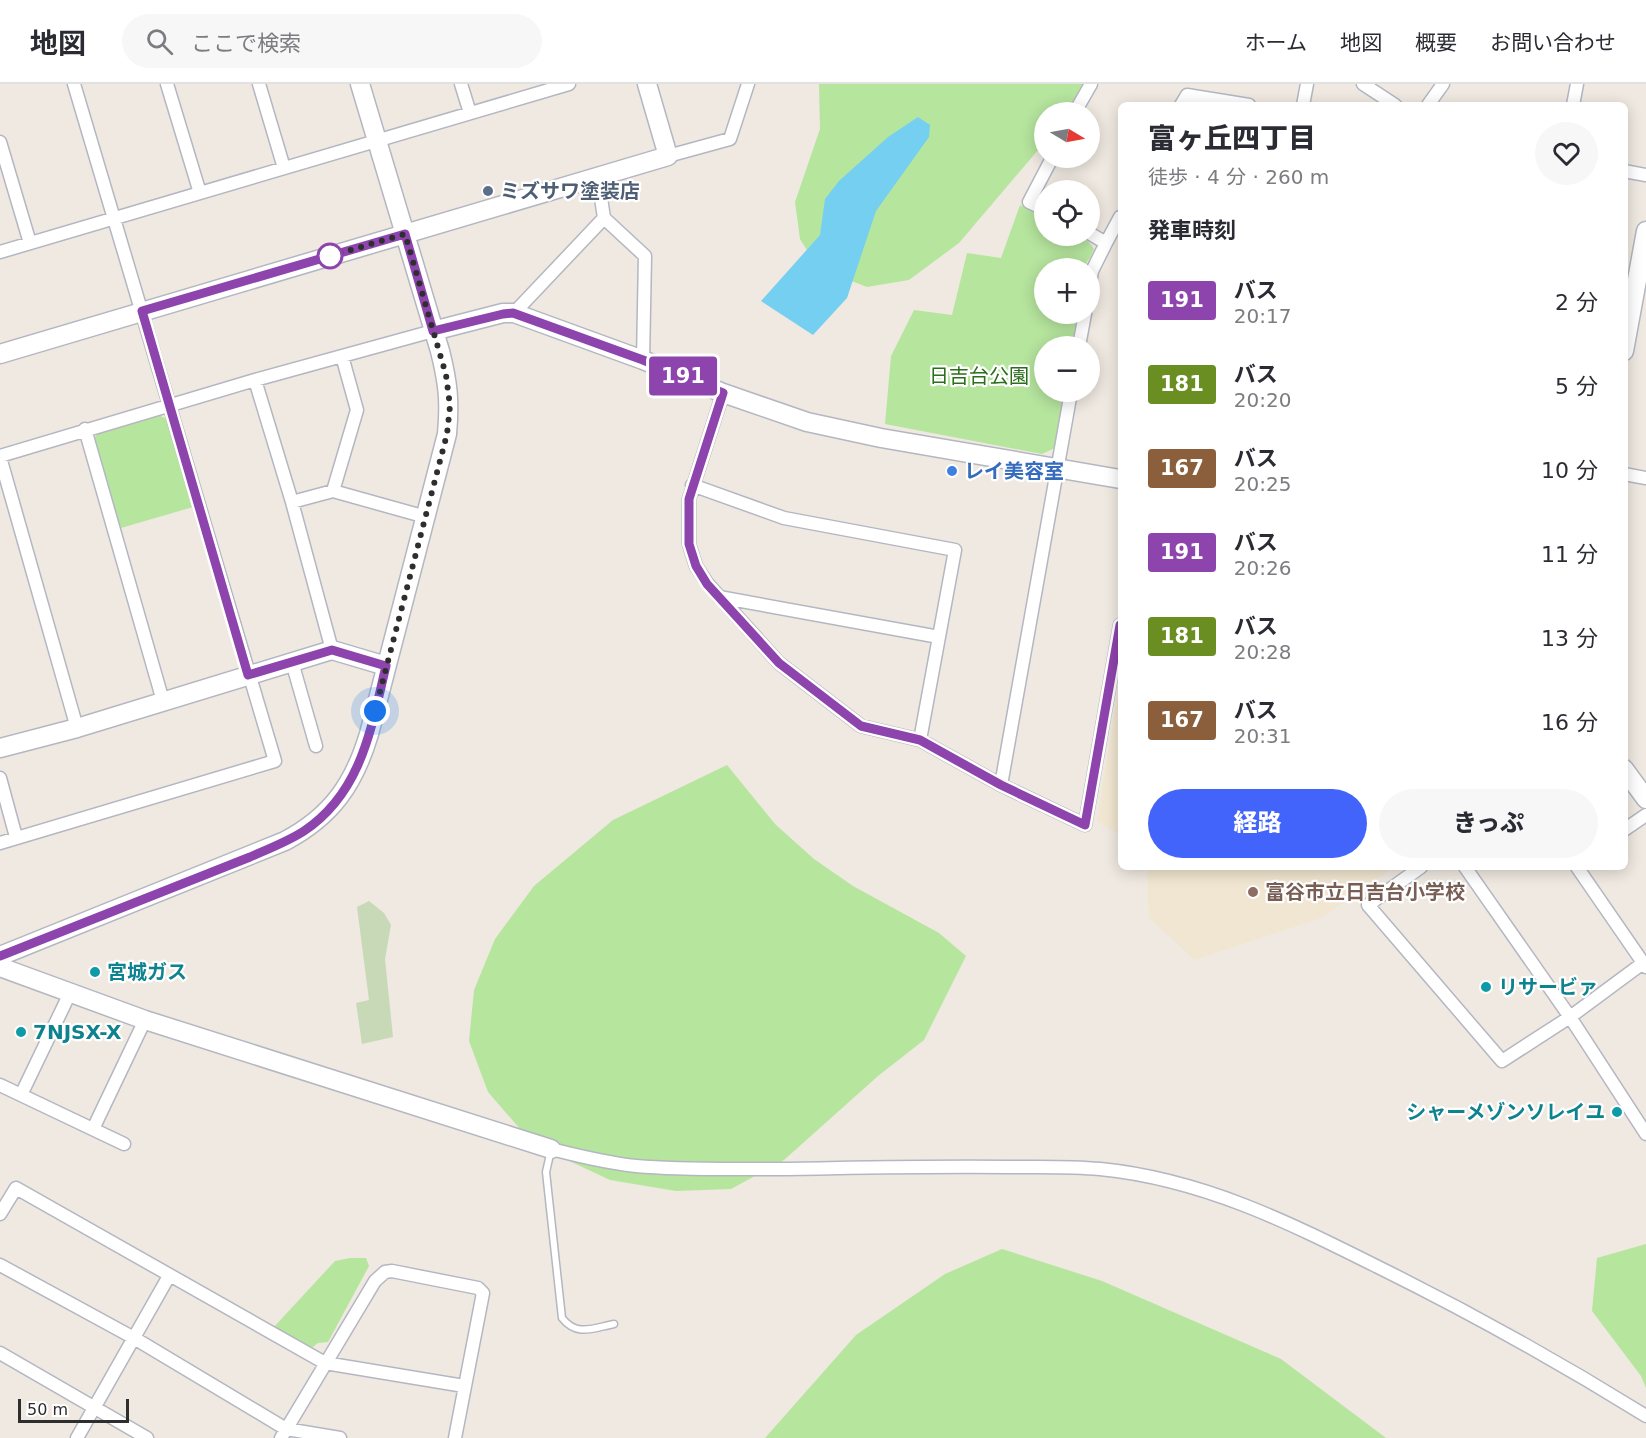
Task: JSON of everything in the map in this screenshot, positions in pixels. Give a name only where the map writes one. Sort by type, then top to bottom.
[{"type":"street","points":[[0,843],[275,761],[74,84]]},
{"type":"street","points":[[167,84],[200,193]]},
{"type":"street","points":[[259,84],[284,168]]},
{"type":"street","points":[[0,956],[285,841],[317,821],[340,796],[357,770],[369,734],[426,518],[447,434],[450,406],[446,375],[360,84]]},
{"type":"street","points":[[461,84],[470,113]]},
{"type":"street","points":[[0,252],[555,86],[569,84]]},
{"type":"street","points":[[647,84],[668,156]]},
{"type":"street","points":[[0,354],[730,139],[748,84]]},
{"type":"street","points":[[1081,102],[1091,84]]},
{"type":"street","points":[[1304,102],[1307,84]]},
{"type":"street","points":[[1363,84],[1390,102]]},
{"type":"street","points":[[1430,102],[1443,84]]},
{"type":"street","points":[[1574,102],[1577,84]]},
{"type":"street","points":[[1182,102],[1186,94],[1232,102]]},
{"type":"street","points":[[0,142],[30,243]]},
{"type":"street","points":[[1628,172],[1646,175]]},
{"type":"street","points":[[598,178],[604,218],[645,256],[643,360]]},
{"type":"street","points":[[1034,192],[1029,202],[1034,204]]},
{"type":"street","points":[[513,313],[604,218]]},
{"type":"street","points":[[1098,258],[1118,221]]},
{"type":"street","points":[[1628,329],[1646,231]]},
{"type":"street","points":[[1100,239],[1106,243]]},
{"type":"street","points":[[77,728],[0,456],[255,380],[503,314],[513,313],[643,360],[723,393],[807,422],[1118,479]]},
{"type":"street","points":[[333,491],[357,410],[342,356]]},
{"type":"street","points":[[255,380],[292,502],[332,650]]},
{"type":"street","points":[[723,393],[689,499],[689,544],[696,566],[719,597],[779,663],[861,726],[920,740],[1001,785],[1085,825],[1118,636]]},
{"type":"street","points":[[1001,785],[1069,402]]},
{"type":"street","points":[[85,429],[163,701]]},
{"type":"street","points":[[1628,475],[1646,478]]},
{"type":"street","points":[[692,485],[784,518],[955,549],[920,740]]},
{"type":"street","points":[[292,502],[333,491],[426,518]]},
{"type":"street","points":[[719,597],[939,637]]},
{"type":"street","points":[[0,748],[77,728],[332,650],[386,666]]},
{"type":"street","points":[[292,662],[316,746]]},
{"type":"street","points":[[1628,774],[1646,799]]},
{"type":"street","points":[[0,778],[16,837]]},
{"type":"street","points":[[1628,827],[1646,815]]},
{"type":"street","points":[[1418,870],[1368,905],[1502,1061],[1645,965],[1579,870]]},
{"type":"street","points":[[1467,870],[1570,1017],[1646,1134]]},
{"type":"street","points":[[0,968],[145,1020],[551,1149],[592,1159],[649,1167],[730,1169],[944,1166],[1048,1166],[1103,1169],[1152,1177],[1223,1196],[1304,1229],[1434,1295],[1553,1360],[1646,1416]]},
{"type":"street","points":[[21,1095],[70,993]]},
{"type":"street","points":[[93,1129],[145,1020]]},
{"type":"street","points":[[0,1085],[124,1144]]},
{"type":"street","points":[[0,1214],[16,1188],[325,1363],[464,1386]]},
{"type":"street","points":[[0,1265],[134,1338],[284,1434],[340,1438]]},
{"type":"street","points":[[284,1434],[375,1281],[385,1272],[392,1271],[478,1288],[483,1293],[454,1438]]},
{"type":"street","points":[[77,1438],[169,1276]]},
{"type":"street","points":[[0,1353],[147,1438]]},
{"type":"lane","points":[[551,1149],[546,1172],[562,1318],[569,1327],[582,1330],[614,1324]]},
{"type":"shaded area","points":[[1118,690],[1118,834],[1097,821]]},
{"type":"shaded area","name":"富谷市立日吉台小学校","points":[[1147,870],[1390,870],[1321,918],[1194,960],[1149,917]]},
{"type":"green space","points":[[819,84],[1089,84],[1076,102],[1034,102],[1034,155],[959,243],[909,280],[867,287],[831,273],[812,258],[800,239],[795,202],[820,129]]},
{"type":"green space","name":"日吉台公園","points":[[1020,205],[1034,213],[1034,246],[1092,246],[1094,249],[1090,258],[1034,258],[1034,324],[1075,324],[1074,336],[1034,336],[1034,402],[1062,402],[1055,448],[1042,454],[885,424],[891,356],[914,310],[952,315],[967,253],[1001,258]]},
{"type":"green space","points":[[159,415],[170,421],[193,507],[121,528],[93,441],[99,430]]},
{"type":"green space","points":[[727,765],[775,824],[814,859],[853,886],[939,933],[966,956],[924,1040],[878,1076],[784,1160],[731,1189],[676,1191],[610,1180],[533,1144],[488,1092],[469,1041],[474,990],[495,939],[534,886],[613,820]]},
{"type":"green space","points":[[369,901],[384,913],[391,925],[385,959],[393,1037],[362,1044],[356,1003],[369,1000],[357,907]]},
{"type":"green space","points":[[1646,1244],[1646,1388],[1641,1376],[1592,1311],[1597,1258]]},
{"type":"green space","points":[[1002,1249],[1102,1281],[1281,1359],[1386,1438],[765,1438],[856,1335],[945,1274]]},
{"type":"green space","points":[[366,1258],[369,1266],[328,1342],[318,1343],[309,1350],[273,1328],[335,1261]]},
{"type":"water","points":[[918,117],[930,125],[929,137],[876,211],[847,298],[813,335],[761,301],[820,235],[825,199],[839,181],[888,137]]},
{"type":"bus line","name":"191","points":[[0,956],[250,857],[303,832],[330,808],[357,770],[364,752],[386,666],[332,650],[248,675],[142,311],[405,234],[433,331],[513,313],[643,360],[723,393],[689,499],[689,544],[696,566],[707,584],[779,663],[861,726],[920,740],[1001,785],[1085,825],[1118,636]]},
{"type":"place","name":"ミズサワ塗装店","points":[[488,191]]},
{"type":"place","name":"レイ美容室","points":[[952,471]]},
{"type":"place","name":"富谷市立日吉台小学校","points":[[1253,892]]},
{"type":"place","name":"宮城ガス","points":[[95,972]]},
{"type":"place","name":"リサービァ","points":[[1486,987]]},
{"type":"place","name":"7NJSX-X","points":[[21,1032]]},
{"type":"place","name":"シャーメゾンソレイユ","points":[[1617,1112]]},
{"type":"route","points":[[330,256],[405,234],[440,351],[449,392],[447,434],[375,711]]}]
